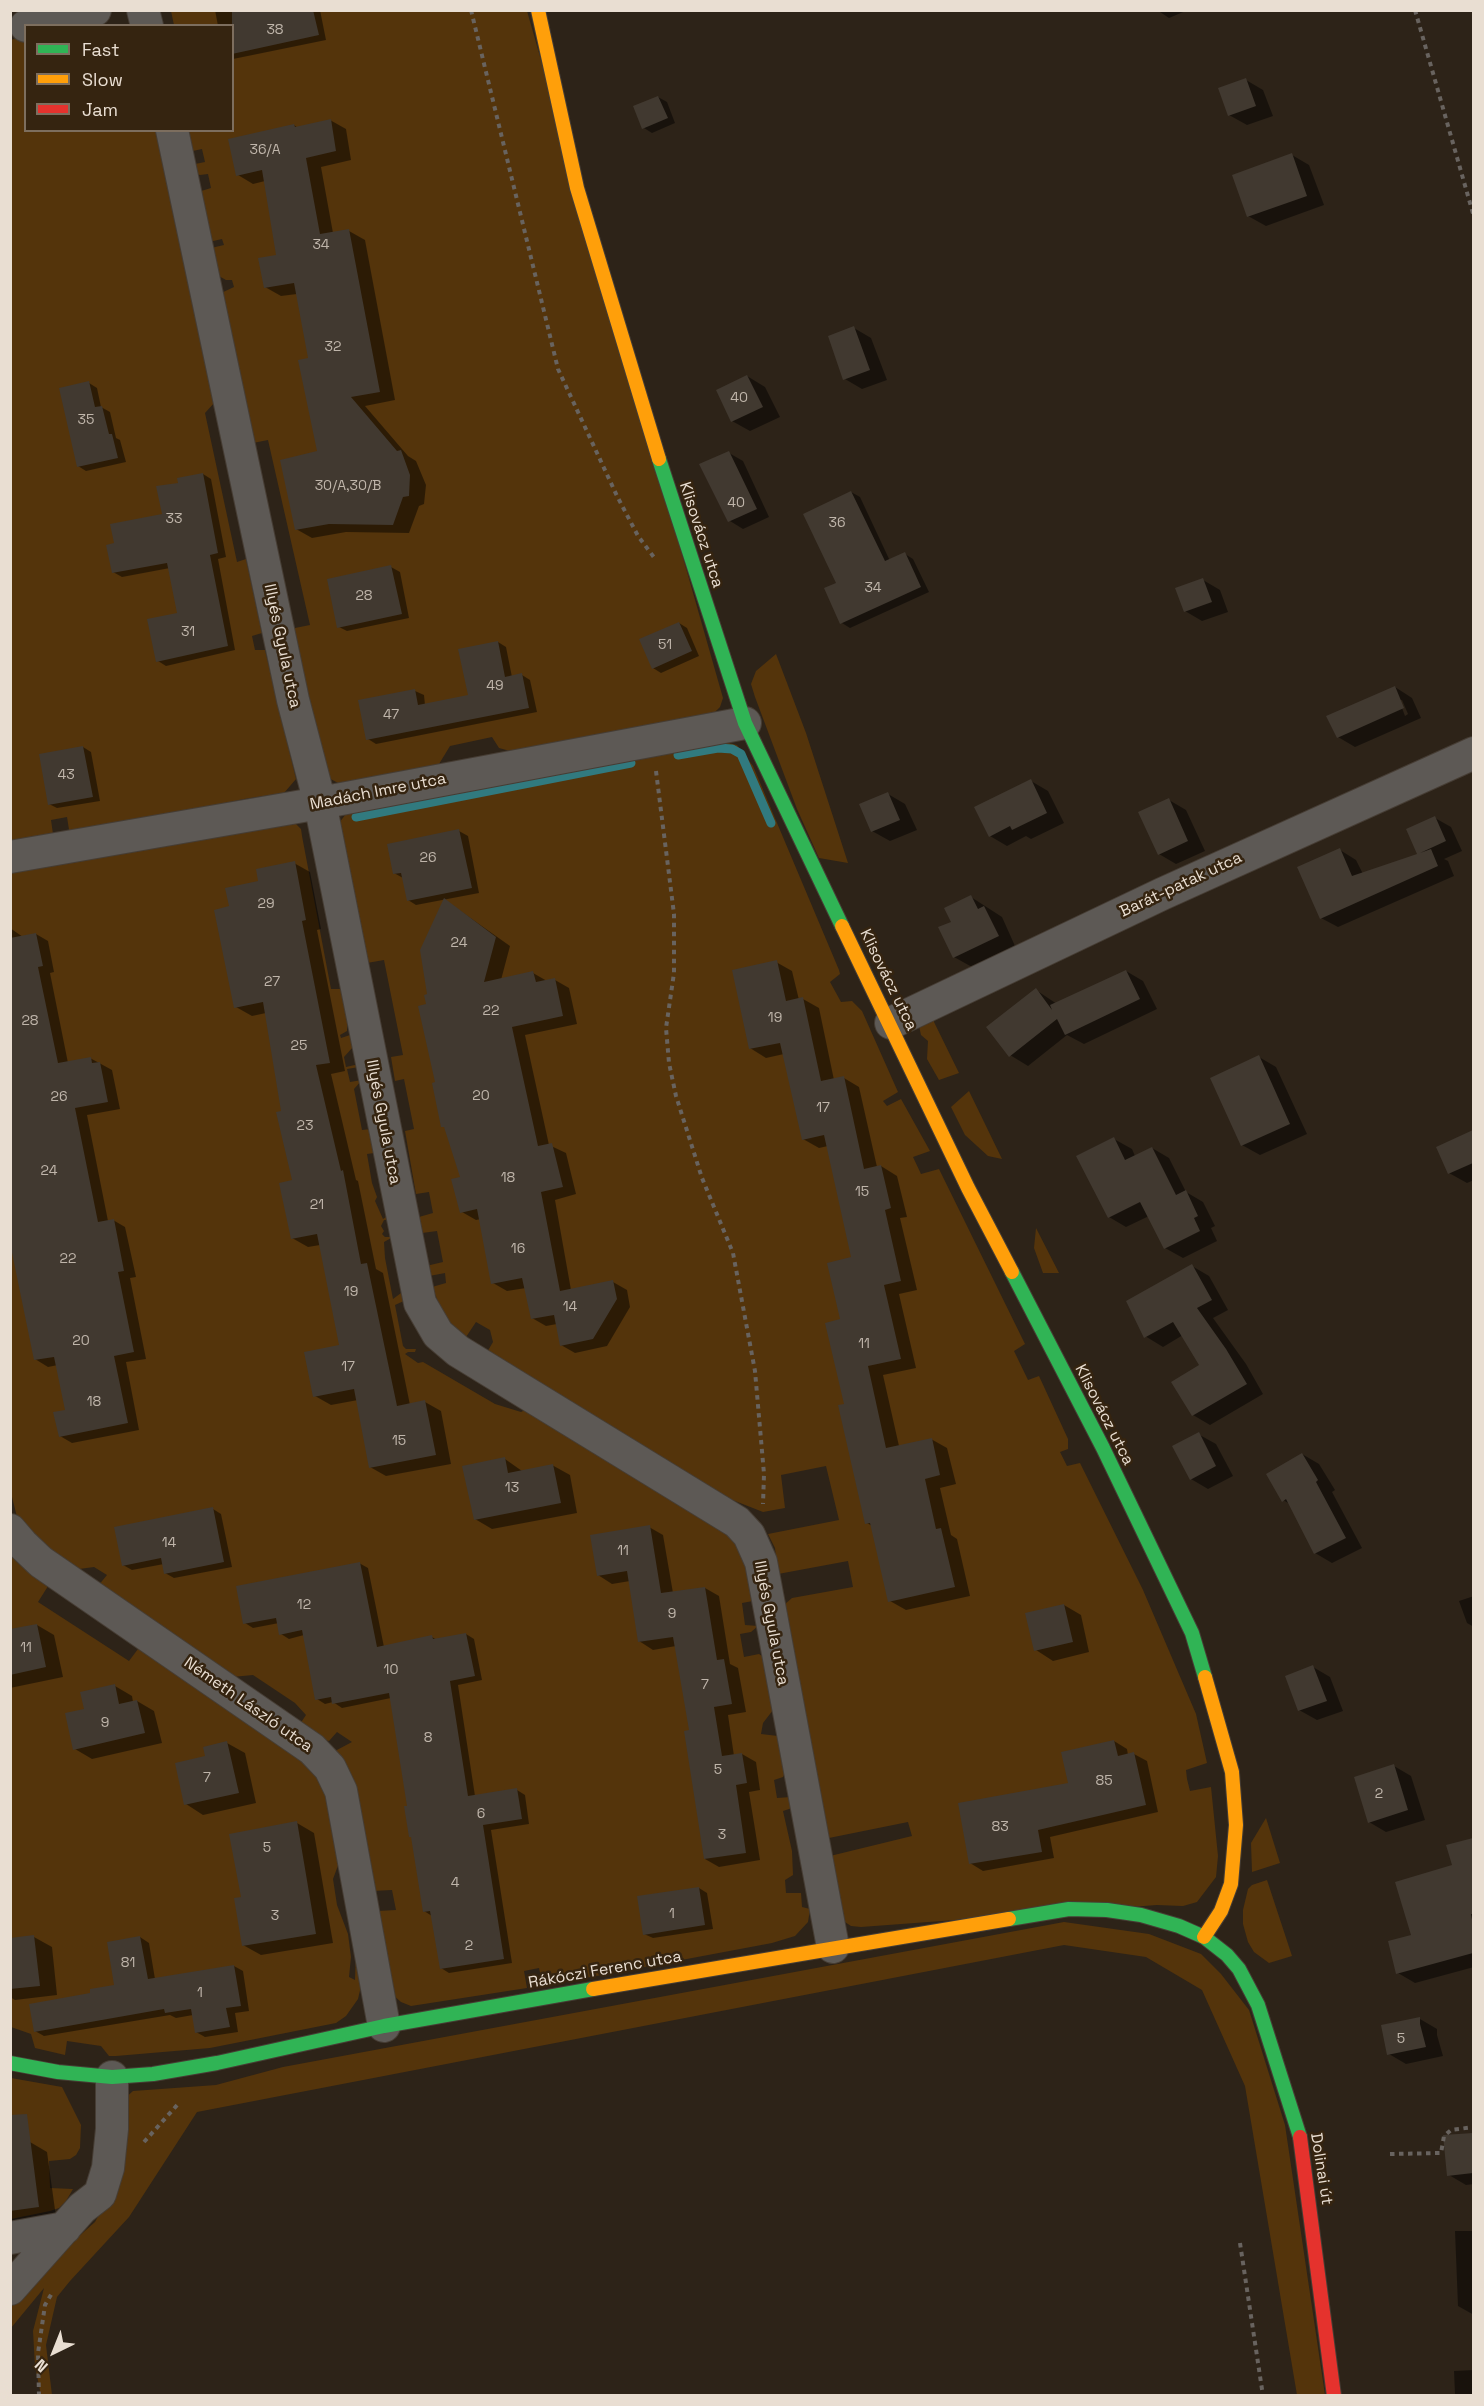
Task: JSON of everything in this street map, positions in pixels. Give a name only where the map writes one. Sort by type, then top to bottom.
[{"type":"street","points":[[35,24],[95,10]]},
{"type":"street","name":"Klisovácz utca","points":[[538,10],[577,188],[656,450],[745,723],[891,1023],[968,1188],[1102,1449],[1192,1633],[1232,1772],[1236,1825],[1231,1884],[1221,1911],[1204,1937]]},
{"type":"street","name":"Illyés Gyula utca","points":[[172,132],[291,689],[320,803],[420,1303],[438,1334],[458,1351],[737,1522],[749,1536],[761,1562],[833,1947]]},
{"type":"street","name":"Madách Imre utca","points":[[10,857],[320,803],[745,723]]},
{"type":"street","name":"Barát-patak utca","points":[[891,1023],[1162,894],[1473,753]]},
{"type":"street","name":"Németh László utca","points":[[10,1530],[41,1562],[312,1749],[330,1768],[337,1778],[341,1791],[384,2025]]},
{"type":"street","name":"Rákóczi Ferenc utca","points":[[10,2062],[58,2072],[112,2077],[153,2074],[217,2063],[384,2025],[833,1947],[1069,1909],[1107,1910],[1141,1915],[1179,1926],[1204,1937]]},
{"type":"street","name":"Dolinai út","points":[[1204,1937],[1227,1955],[1239,1969],[1258,2005],[1302,2142],[1334,2396]]},
{"type":"street","points":[[10,2289],[82,2208],[100,2194],[108,2168],[112,2129],[112,2077]]},
{"type":"street","points":[[10,2238],[65,2228]]},
{"type":"path","points":[[471,10],[558,369],[638,536],[655,560],[663,567]]},
{"type":"path","points":[[1415,10],[1473,218]]},
{"type":"path","points":[[652,741],[674,914],[674,973],[666,1028],[669,1063],[676,1096],[702,1178],[733,1253],[755,1371],[764,1474],[763,1507]]},
{"type":"path","points":[[137,2150],[184,2098]]},
{"type":"path","points":[[1390,2154],[1441,2153],[1444,2136],[1451,2130],[1473,2127]]},
{"type":"path","points":[[1240,2243],[1263,2396]]},
{"type":"path","points":[[39,2396],[38,2353],[45,2305],[55,2287]]},
{"type":"shaded area","points":[[171,11],[527,11],[723,698],[720,707],[712,715],[510,751],[499,748],[492,737],[450,746],[439,764],[433,766],[340,784],[327,777],[290,629],[310,625],[268,440],[248,444],[219,294],[234,287],[232,280],[226,280],[217,275],[211,248],[224,245],[222,239],[209,242],[198,192],[211,188],[208,174],[192,173],[195,164],[205,162],[202,149],[188,152],[183,132],[234,132],[234,24],[174,24]]},
{"type":"shaded area","points":[[24,37],[24,132],[157,132],[215,402],[205,413],[237,562],[246,559],[262,633],[252,636],[255,650],[265,650],[296,779],[284,793],[244,799],[70,836],[67,817],[51,820],[53,834],[11,847],[10,40]]},
{"type":"shaded area","points":[[776,654],[806,733],[848,863],[819,858],[797,809],[755,697],[751,684],[756,671]]},
{"type":"shaded area","points":[[721,741],[737,745],[753,766],[839,970],[840,974],[830,982],[841,1002],[852,1001],[862,1011],[898,1092],[883,1101],[887,1106],[901,1099],[930,1151],[913,1157],[921,1174],[939,1169],[1025,1344],[1014,1351],[1028,1380],[1039,1376],[1068,1439],[1068,1449],[1060,1452],[1067,1466],[1080,1463],[1143,1590],[1196,1714],[1207,1763],[1186,1770],[1187,1779],[1190,1791],[1211,1787],[1218,1856],[1216,1877],[1197,1902],[1183,1906],[1157,1905],[861,1927],[851,1926],[842,1920],[830,1856],[912,1836],[908,1822],[824,1839],[785,1604],[792,1598],[853,1587],[848,1561],[778,1574],[775,1548],[768,1534],[839,1520],[826,1466],[781,1475],[785,1508],[763,1512],[730,1499],[486,1354],[493,1342],[490,1330],[476,1322],[466,1337],[453,1328],[445,1318],[432,1287],[446,1283],[445,1273],[424,1277],[426,1266],[443,1262],[437,1231],[422,1233],[419,1217],[433,1213],[429,1192],[416,1194],[405,1131],[414,1129],[404,1079],[395,1081],[391,1057],[403,1055],[384,960],[367,963],[339,823],[349,810]]},
{"type":"shaded area","points":[[294,822],[301,829],[331,989],[346,989],[351,1024],[347,1025],[347,1031],[340,1035],[341,1038],[350,1035],[353,1047],[344,1057],[346,1067],[359,1064],[359,1067],[347,1069],[350,1082],[362,1080],[354,1089],[362,1130],[371,1129],[374,1153],[367,1154],[377,1197],[375,1201],[383,1219],[386,1217],[383,1198],[389,1220],[384,1220],[381,1226],[384,1231],[382,1234],[385,1237],[393,1237],[384,1242],[393,1299],[401,1293],[406,1300],[395,1305],[403,1346],[406,1349],[416,1349],[415,1352],[405,1354],[495,1404],[521,1412],[527,1409],[726,1532],[738,1547],[748,1571],[753,1601],[742,1603],[745,1625],[758,1626],[751,1632],[740,1634],[744,1657],[759,1654],[762,1656],[773,1710],[763,1723],[761,1734],[778,1736],[785,1772],[783,1777],[774,1780],[777,1798],[791,1797],[792,1808],[783,1811],[792,1851],[793,1875],[785,1880],[786,1893],[801,1893],[802,1907],[810,1909],[808,1922],[795,1936],[772,1943],[543,1986],[539,1968],[524,1971],[527,1988],[411,2006],[401,2002],[393,1995],[378,1911],[396,1910],[392,1890],[372,1891],[351,1779],[342,1758],[335,1751],[352,1742],[337,1732],[329,1741],[319,1738],[300,1724],[306,1715],[295,1703],[253,1675],[232,1677],[98,1586],[107,1575],[94,1567],[79,1569],[53,1556],[17,1517],[10,1489],[10,871]]},
{"type":"shaded area","points":[[937,1011],[934,1022],[959,1073],[939,1080],[927,1059],[928,1041],[921,1035],[919,1026]]},
{"type":"shaded area","points":[[969,1091],[1002,1159],[988,1156],[965,1135],[951,1107]]},
{"type":"shaded area","points":[[1036,1228],[1059,1273],[1043,1273],[1034,1248]]},
{"type":"shaded area","points":[[10,1548],[50,1583],[38,1602],[129,1661],[141,1645],[269,1734],[313,1770],[328,1789],[340,1860],[333,1879],[337,1905],[348,1934],[351,1957],[349,1977],[355,1980],[356,1950],[361,1986],[358,1999],[346,2016],[336,2023],[210,2048],[116,2056],[109,2056],[101,2046],[67,2041],[65,2055],[35,2048],[31,2034],[11,2027]]},
{"type":"shaded area","points":[[1266,1818],[1280,1863],[1252,1872],[1251,1843]]},
{"type":"shaded area","points":[[1267,1880],[1292,1956],[1269,1963],[1254,1952],[1248,1942],[1243,1924],[1243,1910],[1248,1889],[1252,1885]]},
{"type":"shaded area","points":[[1064,1922],[1149,1934],[1201,1954],[1221,1974],[1249,2010],[1285,2125],[1325,2395],[1297,2395],[1245,2086],[1202,1990],[1146,1957],[1064,1945],[197,2112],[129,2217],[57,2297],[46,2345],[52,2395],[41,2395],[35,2366],[33,2331],[44,2288],[11,2328],[11,2305],[33,2277],[95,2222],[114,2187],[123,2100],[133,2091],[216,2085],[283,2067]]},
{"type":"shaded area","points":[[11,2078],[62,2087],[81,2125],[80,2148],[76,2155],[70,2159],[49,2161],[50,2188],[73,2189],[66,2201],[59,2208],[50,2211],[11,2219]]},
{"type":"building","points":[[232,10],[313,10],[319,35],[234,54],[234,24],[232,24]]},
{"type":"building","points":[[1246,78],[1256,106],[1228,116],[1218,88]]},
{"type":"building","points":[[658,96],[668,118],[642,129],[633,106]]},
{"type":"building","points":[[331,119],[336,151],[306,158],[320,234],[349,229],[380,392],[351,397],[397,451],[401,450],[410,475],[409,496],[403,497],[393,525],[329,524],[295,530],[280,460],[317,451],[298,360],[308,358],[294,283],[264,288],[258,258],[276,255],[262,170],[236,176],[228,139],[294,124],[295,127]]},
{"type":"building","points":[[1292,153],[1307,196],[1247,217],[1232,175]]},
{"type":"building","points":[[854,326],[870,370],[843,380],[828,336]]},
{"type":"building","points":[[747,375],[763,407],[731,422],[716,390]]},
{"type":"building","points":[[89,381],[95,407],[102,406],[118,458],[77,467],[59,388]]},
{"type":"building","points":[[729,451],[757,509],[728,522],[699,464]]},
{"type":"building","points":[[203,473],[218,553],[210,555],[228,646],[156,662],[147,619],[177,613],[167,563],[112,573],[106,545],[114,543],[110,524],[162,514],[156,486],[178,483],[177,478]]},
{"type":"building","points":[[851,491],[885,561],[905,552],[921,587],[840,624],[824,588],[836,583],[803,514]]},
{"type":"building","points":[[391,565],[402,614],[337,628],[327,579]]},
{"type":"building","points":[[1203,578],[1212,602],[1184,612],[1175,588]]},
{"type":"building","points":[[679,622],[692,651],[652,669],[639,639]]},
{"type":"building","points":[[498,641],[505,677],[522,673],[529,708],[366,740],[358,700],[415,689],[418,705],[468,695],[458,649]]},
{"type":"building","points":[[1395,686],[1404,708],[1337,738],[1326,716]]},
{"type":"building","points":[[83,746],[93,797],[48,805],[39,754]]},
{"type":"building","points":[[1031,779],[1047,813],[1012,830],[1010,826],[989,837],[974,807]]},
{"type":"building","points":[[888,792],[900,820],[871,832],[859,804]]},
{"type":"building","points":[[1169,798],[1188,841],[1158,855],[1138,812]]},
{"type":"building","points":[[1435,816],[1446,841],[1420,853],[1431,849],[1438,866],[1320,919],[1297,867],[1340,848],[1352,876],[1417,854],[1406,829]]},
{"type":"building","points":[[459,829],[472,888],[407,901],[401,873],[393,874],[387,844]]},
{"type":"building","points":[[295,861],[306,920],[302,921],[330,1063],[316,1065],[341,1171],[343,1170],[361,1264],[367,1263],[397,1406],[425,1400],[436,1455],[369,1468],[354,1389],[313,1397],[304,1352],[339,1345],[317,1234],[291,1239],[279,1183],[292,1180],[276,1112],[281,1111],[263,1002],[234,1008],[214,910],[229,906],[225,888],[258,881],[256,869]]},
{"type":"building","points":[[971,895],[978,909],[984,906],[999,936],[953,958],[938,927],[951,922],[944,908]]},
{"type":"building","points":[[444,898],[496,937],[484,982],[533,971],[536,982],[555,978],[563,1016],[512,1027],[538,1146],[552,1143],[563,1187],[541,1192],[560,1291],[613,1280],[617,1299],[593,1339],[560,1346],[554,1315],[531,1319],[522,1278],[491,1284],[477,1209],[460,1213],[451,1179],[460,1177],[444,1127],[441,1127],[432,1083],[435,1082],[418,1006],[426,1004],[424,995],[427,994],[420,950]]},
{"type":"building","points":[[36,933],[43,966],[38,967],[58,1063],[91,1057],[92,1063],[100,1062],[108,1102],[75,1108],[98,1222],[114,1219],[124,1271],[118,1272],[134,1352],[114,1356],[128,1423],[59,1437],[53,1412],[65,1410],[54,1357],[34,1360],[10,1243],[10,938]]},
{"type":"building","points":[[777,960],[786,1001],[803,997],[821,1081],[844,1076],[864,1169],[881,1165],[891,1208],[885,1210],[901,1281],[884,1285],[901,1359],[868,1366],[886,1448],[932,1438],[940,1475],[925,1479],[936,1529],[941,1528],[955,1587],[888,1602],[870,1523],[865,1524],[838,1405],[844,1404],[825,1323],[840,1319],[827,1263],[851,1257],[824,1135],[802,1140],[780,1043],[749,1049],[732,970]]},
{"type":"building","points":[[1126,970],[1140,999],[1065,1035],[1057,1019],[1009,1057],[986,1027],[1036,988],[1052,1010],[1050,1005]]},
{"type":"building","points":[[1259,1055],[1290,1124],[1241,1146],[1210,1078]]},
{"type":"building","points":[[1473,1130],[1473,1163],[1448,1174],[1436,1147]]},
{"type":"building","points":[[1114,1137],[1125,1160],[1152,1147],[1176,1195],[1186,1190],[1198,1216],[1194,1218],[1200,1231],[1164,1249],[1140,1202],[1108,1218],[1076,1156]]},
{"type":"building","points":[[1192,1264],[1212,1300],[1197,1308],[1247,1384],[1192,1416],[1171,1382],[1199,1365],[1173,1322],[1144,1338],[1126,1301]]},
{"type":"building","points":[[1199,1432],[1216,1466],[1190,1480],[1172,1446]]},
{"type":"building","points":[[1302,1453],[1346,1538],[1314,1554],[1286,1499],[1282,1502],[1266,1474]]},
{"type":"building","points":[[505,1457],[508,1473],[553,1464],[561,1503],[474,1520],[462,1466]]},
{"type":"building","points":[[213,1507],[224,1562],[164,1574],[161,1558],[122,1566],[114,1527]]},
{"type":"building","points":[[650,1525],[661,1593],[705,1587],[717,1660],[724,1659],[732,1704],[714,1707],[722,1756],[742,1753],[747,1783],[736,1785],[746,1853],[704,1859],[684,1731],[689,1730],[673,1637],[638,1642],[627,1571],[597,1576],[590,1535]]},
{"type":"building","points":[[360,1562],[377,1647],[432,1635],[433,1639],[466,1633],[475,1676],[450,1681],[468,1796],[517,1788],[522,1819],[483,1825],[504,1959],[440,1969],[430,1911],[423,1912],[411,1837],[409,1837],[404,1806],[407,1806],[389,1693],[332,1704],[331,1697],[315,1700],[302,1630],[279,1635],[276,1618],[243,1624],[236,1586]]},
{"type":"building","points":[[1064,1604],[1073,1642],[1034,1651],[1025,1613]]},
{"type":"building","points":[[37,1624],[46,1667],[10,1675],[10,1629]]},
{"type":"building","points":[[1313,1665],[1327,1701],[1298,1711],[1285,1676]]},
{"type":"building","points":[[115,1684],[119,1704],[137,1700],[145,1733],[73,1750],[65,1713],[84,1709],[80,1692]]},
{"type":"building","points":[[1114,1740],[1118,1756],[1134,1752],[1146,1805],[1038,1830],[1042,1852],[969,1864],[958,1803],[1068,1783],[1061,1752]]},
{"type":"building","points":[[227,1741],[239,1793],[184,1805],[175,1763],[205,1756],[203,1747]]},
{"type":"building","points":[[1394,1764],[1408,1810],[1368,1823],[1354,1777]]},
{"type":"building","points":[[297,1821],[316,1934],[242,1946],[234,1898],[241,1897],[229,1834]]},
{"type":"building","points":[[1473,1838],[1473,1914],[1471,1914],[1473,1953],[1396,1974],[1388,1941],[1411,1935],[1395,1882],[1452,1865],[1446,1845]]},
{"type":"building","points":[[699,1887],[705,1925],[643,1935],[637,1896]]},
{"type":"building","points":[[34,1935],[40,1986],[10,1989],[10,1938]]},
{"type":"building","points":[[140,1936],[148,1979],[234,1965],[241,2006],[226,2008],[230,2027],[195,2033],[191,2009],[165,2013],[164,2009],[34,2032],[29,2004],[90,1993],[90,1989],[114,1985],[107,1942]]},
{"type":"building","points":[[1420,2017],[1426,2047],[1387,2055],[1381,2025]]},
{"type":"building","points":[[27,2114],[39,2207],[10,2211],[10,2115]]},
{"type":"building","points":[[1473,2133],[1473,2173],[1447,2176],[1443,2135]]},
{"type":"waterway","points":[[678,755],[718,748],[732,749],[741,754],[771,823]]},
{"type":"waterway","points":[[356,817],[631,763]]},
{"type":"traffic: fast","points":[[659,459],[745,723],[842,926]]},
{"type":"traffic: fast","points":[[1012,1272],[1103,1448],[1192,1633],[1205,1677]]},
{"type":"traffic: fast","points":[[1009,1919],[1069,1909],[1107,1910],[1141,1915],[1179,1926],[1204,1937],[1227,1955],[1239,1969],[1258,2005],[1300,2137]]},
{"type":"traffic: fast","points":[[10,2063],[58,2072],[112,2077],[153,2074],[217,2063],[384,2026],[593,1989]]},
{"type":"traffic: slow","points":[[538,10],[577,188],[659,459]]},
{"type":"traffic: slow","points":[[842,926],[968,1188],[1012,1272]]},
{"type":"traffic: slow","points":[[1204,1937],[1221,1911],[1231,1884],[1236,1825],[1232,1772],[1205,1677]]},
{"type":"traffic: slow","points":[[593,1989],[1009,1919]]},
{"type":"traffic: jam","points":[[1300,2137],[1334,2396]]}]
